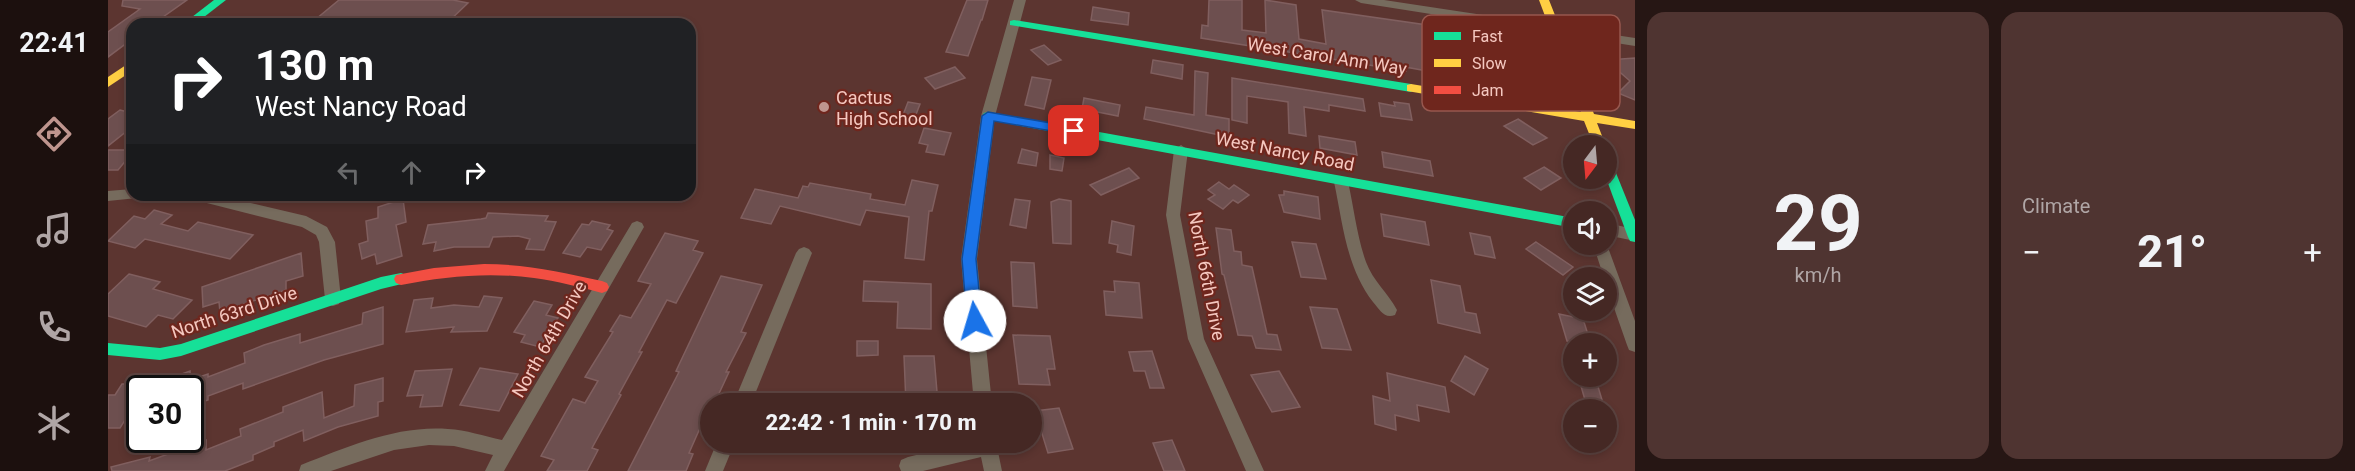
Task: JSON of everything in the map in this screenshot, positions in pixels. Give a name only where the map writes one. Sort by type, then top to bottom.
[{"type":"street","points":[[196,18],[221,0]]},
{"type":"street","points":[[982,393],[969,259],[988,116],[1020,0]]},
{"type":"street","points":[[1361,0],[1462,15]]},
{"type":"street","points":[[1545,0],[1551,15]]},
{"type":"street","name":"West Carol Ann Way","points":[[1014,23],[1422,89]]},
{"type":"street","points":[[1620,40],[1635,42]]},
{"type":"street","points":[[108,83],[126,70]]},
{"type":"street","name":"West Carol Ann Way","points":[[1558,111],[1635,124]]},
{"type":"street","points":[[1587,111],[1596,135]]},
{"type":"street","name":"West Nancy Road","points":[[988,116],[1563,222]]},
{"type":"street","name":"North 66th Drive","points":[[1180,150],[1173,215],[1196,339],[1255,471]]},
{"type":"street","points":[[1341,182],[1358,261],[1370,286],[1389,310]]},
{"type":"street","points":[[1616,189],[1635,235]]},
{"type":"street","points":[[108,196],[126,194]]},
{"type":"street","points":[[220,201],[306,222],[322,231],[327,242],[333,299]]},
{"type":"street","name":"North 64th Drive","points":[[494,471],[637,227]]},
{"type":"street","points":[[1617,232],[1635,235]]},
{"type":"street","points":[[747,393],[804,253]]},
{"type":"street","points":[[1604,255],[1635,345]]},
{"type":"street","name":"North 63rd Drive","points":[[108,349],[160,354],[181,350],[381,283],[426,274],[497,269],[535,272],[602,287]]},
{"type":"street","points":[[308,471],[341,458],[413,438],[445,437],[506,450]]},
{"type":"street","points":[[714,471],[721,453]]},
{"type":"street","points":[[908,466],[957,453]]},
{"type":"street","points":[[989,453],[993,471]]},
{"type":"building","points":[[123,0],[187,0],[162,18],[127,18],[140,9],[122,6]]},
{"type":"building","points":[[339,0],[453,0],[468,3],[452,18],[317,18]]},
{"type":"building","points":[[967,0],[988,0],[968,56],[946,52]]},
{"type":"building","points":[[1209,0],[1242,0],[1242,30],[1266,33],[1265,0],[1296,5],[1299,39],[1326,44],[1322,10],[1422,24],[1422,70],[1405,67],[1406,71],[1201,38],[1202,25],[1208,26]]},
{"type":"building","points":[[1093,7],[1129,13],[1128,25],[1091,20]]},
{"type":"building","points":[[126,19],[126,44],[108,57],[108,32]]},
{"type":"building","points":[[1044,45],[1061,60],[1048,65],[1031,50]]},
{"type":"building","points":[[1635,58],[1635,100],[1620,94],[1630,81],[1620,72],[1620,59]]},
{"type":"building","points":[[1153,60],[1183,65],[1182,79],[1151,73]]},
{"type":"building","points":[[955,67],[965,78],[935,89],[925,78]]},
{"type":"building","points":[[1195,71],[1208,73],[1206,115],[1229,119],[1229,137],[1144,119],[1146,107],[1194,115]]},
{"type":"building","points":[[1032,77],[1051,80],[1044,109],[1025,105]]},
{"type":"building","points":[[1232,78],[1363,99],[1365,111],[1329,105],[1329,111],[1304,107],[1306,136],[1289,133],[1288,102],[1247,96],[1247,123],[1232,120]]},
{"type":"building","points":[[1084,98],[1120,105],[1118,116],[1082,109]]},
{"type":"building","points":[[908,102],[920,104],[912,125],[900,123]]},
{"type":"building","points":[[1394,102],[1409,104],[1412,120],[1381,116],[1379,103],[1395,106]]},
{"type":"building","points":[[120,110],[126,112],[126,132],[108,146],[108,119]]},
{"type":"building","points":[[1518,119],[1547,138],[1533,145],[1504,126]]},
{"type":"building","points":[[924,128],[951,133],[944,155],[926,152],[928,145],[919,143]]},
{"type":"building","points":[[1319,136],[1355,142],[1357,155],[1320,148]]},
{"type":"building","points":[[1022,149],[1038,153],[1036,166],[1018,163]]},
{"type":"building","points":[[108,150],[126,150],[126,160],[118,170],[108,170]]},
{"type":"building","points":[[1382,152],[1430,161],[1433,176],[1384,167]]},
{"type":"building","points":[[1050,155],[1064,158],[1062,171],[1050,169]]},
{"type":"building","points":[[1544,167],[1561,178],[1541,190],[1524,178]]},
{"type":"building","points":[[1129,168],[1139,178],[1101,195],[1090,185]]},
{"type":"building","points":[[912,180],[938,185],[932,211],[929,211],[924,260],[905,258],[909,217],[866,210],[860,225],[780,206],[771,224],[741,218],[755,189],[798,198],[803,186],[808,187],[810,183],[871,194],[870,199],[905,205]]},
{"type":"building","points":[[1219,182],[1229,189],[1234,185],[1249,195],[1238,203],[1233,200],[1223,209],[1208,199],[1215,195],[1208,190]]},
{"type":"building","points":[[1284,191],[1318,197],[1320,219],[1284,212],[1279,195],[1284,195]]},
{"type":"building","points":[[1015,199],[1030,201],[1026,228],[1010,225]]},
{"type":"building","points":[[1059,199],[1071,201],[1071,244],[1053,243],[1051,202]]},
{"type":"building","points":[[403,201],[406,222],[396,225],[402,256],[377,264],[375,254],[362,259],[359,244],[368,241],[366,221],[378,218],[378,207]]},
{"type":"building","points":[[154,210],[172,215],[161,224],[188,231],[198,222],[253,235],[230,259],[145,239],[135,248],[108,241],[134,216],[145,219]]},
{"type":"building","points":[[488,213],[548,216],[545,221],[556,222],[544,250],[526,249],[530,239],[518,236],[493,237],[489,247],[454,247],[434,251],[436,242],[423,244],[428,225],[486,218]]},
{"type":"building","points":[[1381,214],[1425,222],[1429,245],[1384,236]]},
{"type":"building","points":[[592,221],[610,225],[607,229],[613,231],[601,250],[587,247],[580,257],[563,253],[582,224],[589,225]]},
{"type":"building","points":[[1112,221],[1134,226],[1131,255],[1117,252],[1118,245],[1109,243]]},
{"type":"building","points":[[1216,228],[1231,230],[1234,251],[1241,252],[1242,265],[1252,267],[1267,334],[1277,335],[1281,350],[1256,348],[1252,336],[1238,335],[1222,274]]},
{"type":"building","points":[[665,233],[698,241],[693,250],[703,253],[676,303],[667,300],[639,352],[642,352],[592,448],[598,450],[587,471],[547,471],[554,460],[541,456],[573,399],[585,403],[598,381],[585,377],[613,332],[610,331],[620,315],[631,318],[651,284],[638,281]]},
{"type":"building","points":[[1470,233],[1490,237],[1495,258],[1475,254]]},
{"type":"building","points":[[1292,242],[1316,244],[1326,279],[1301,277]]},
{"type":"building","points":[[1536,242],[1573,267],[1563,267],[1563,275],[1526,249]]},
{"type":"building","points":[[301,253],[303,276],[286,281],[286,290],[220,312],[219,302],[203,307],[202,287]]},
{"type":"building","points":[[1011,262],[1034,263],[1037,308],[1013,306]]},
{"type":"building","points":[[129,274],[160,282],[153,289],[192,300],[173,319],[158,315],[146,327],[108,316],[108,294]]},
{"type":"building","points":[[721,276],[762,285],[741,332],[746,333],[726,372],[729,372],[719,393],[700,393],[700,428],[689,453],[693,454],[686,471],[628,471],[679,372],[676,371]]},
{"type":"building","points":[[1431,280],[1460,286],[1465,312],[1476,314],[1480,333],[1438,323]]},
{"type":"building","points":[[864,281],[931,284],[931,329],[897,328],[898,302],[863,301]]},
{"type":"building","points":[[1114,281],[1139,283],[1142,318],[1106,315],[1104,291],[1115,292]]},
{"type":"building","points":[[484,296],[502,298],[487,331],[451,332],[454,327],[406,332],[414,300],[433,298],[431,308],[454,305],[479,307]]},
{"type":"building","points":[[534,301],[552,305],[546,315],[558,318],[540,347],[521,342],[525,335],[514,332]]},
{"type":"building","points":[[383,307],[383,344],[324,360],[243,389],[243,383],[208,396],[208,400],[204,401],[204,375],[208,374],[208,377],[245,363],[244,353],[300,334],[300,343],[362,324],[363,313]]},
{"type":"building","points":[[1310,307],[1337,309],[1351,350],[1322,348]]},
{"type":"building","points":[[1559,314],[1563,315],[1563,321],[1584,321],[1587,333],[1565,333]]},
{"type":"building","points":[[1013,335],[1050,336],[1055,369],[1047,369],[1050,385],[1019,384]]},
{"type":"building","points":[[857,341],[878,341],[878,355],[857,356]]},
{"type":"building","points":[[1152,351],[1164,388],[1150,388],[1145,371],[1134,371],[1129,352]]},
{"type":"building","points":[[904,356],[934,356],[937,393],[906,393]]},
{"type":"building","points":[[1465,356],[1488,369],[1474,395],[1451,381]]},
{"type":"building","points":[[480,368],[518,374],[499,411],[460,405]]},
{"type":"building","points":[[452,369],[442,406],[420,407],[423,395],[407,396],[415,371]]},
{"type":"building","points":[[1279,371],[1300,407],[1272,412],[1251,375]]},
{"type":"building","points":[[1387,373],[1445,387],[1449,412],[1417,405],[1419,421],[1395,415],[1396,430],[1375,424],[1373,396],[1390,401]]},
{"type":"building","points":[[383,378],[383,401],[378,402],[378,416],[338,427],[304,441],[303,430],[274,442],[274,446],[253,455],[253,460],[225,471],[112,471],[111,467],[150,457],[149,461],[171,453],[204,453],[204,441],[206,440],[206,450],[241,436],[240,429],[283,412],[283,407],[322,392],[324,418],[354,406],[355,385]]},
{"type":"building","points":[[122,384],[126,384],[126,418],[120,428],[108,428],[108,395],[115,395]]},
{"type":"building","points":[[1581,387],[1598,387],[1602,399],[1585,399]]},
{"type":"building","points":[[1059,408],[1073,449],[1048,453],[1042,434],[1042,410]]},
{"type":"building","points":[[1172,440],[1185,471],[1164,471],[1153,443]]},
{"type":"traffic: fast","points":[[196,18],[221,0]]},
{"type":"traffic: fast","points":[[1014,23],[1411,88]]},
{"type":"traffic: fast","points":[[988,116],[1563,221]]},
{"type":"traffic: fast","points":[[1616,189],[1635,237]]},
{"type":"traffic: fast","points":[[108,349],[160,354],[181,350],[381,283],[401,279]]},
{"type":"traffic: slow","points":[[1544,0],[1550,15]]},
{"type":"traffic: slow","points":[[108,83],[126,70]]},
{"type":"traffic: slow","points":[[1411,88],[1422,90]]},
{"type":"traffic: slow","points":[[1550,111],[1635,125]]},
{"type":"traffic: slow","points":[[1587,111],[1596,135]]},
{"type":"traffic: jam","points":[[401,279],[451,271],[501,269],[543,273],[602,287]]},
{"type":"place","name":"Cactus High School","points":[[824,107]]},
{"type":"route","points":[[975,321],[969,259],[988,116],[1074,131]]}]
